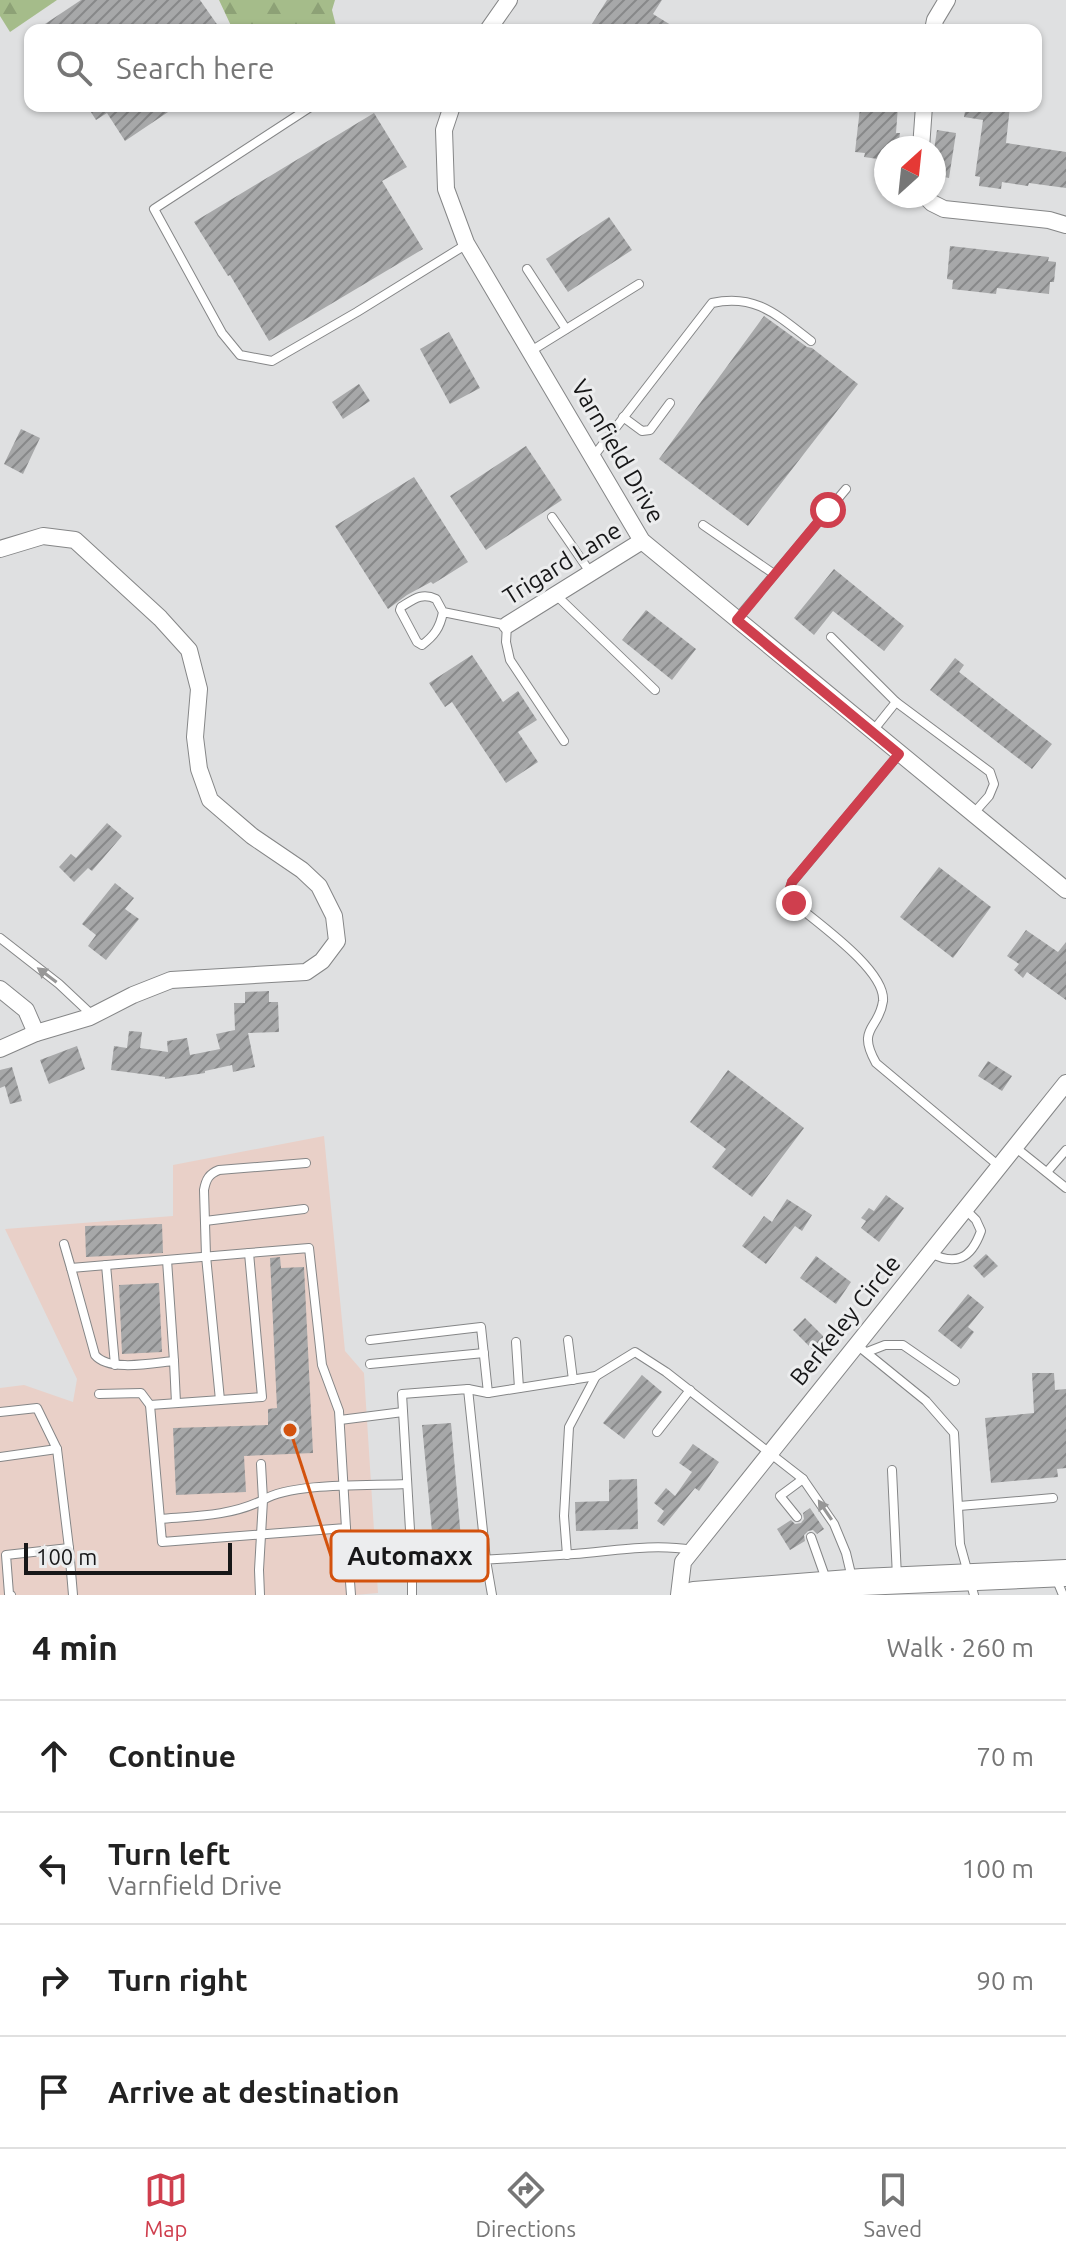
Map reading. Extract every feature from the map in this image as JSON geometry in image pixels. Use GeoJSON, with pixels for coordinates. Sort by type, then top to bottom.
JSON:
{"type":"FeatureCollection","features":[{"type":"Feature","properties":{"kind":"main road"},"geometry":{"type":"LineString","coordinates":[[694,1595],[897,1580],[971,1586],[1061,1580]]}},
{"type":"Feature","properties":{"kind":"street"},"geometry":{"type":"LineString","coordinates":[[492,24],[509,0]]}},
{"type":"Feature","properties":{"kind":"street"},"geometry":{"type":"LineString","coordinates":[[934,24],[947,0]]}},
{"type":"Feature","properties":{"kind":"street","name":"Varnfield Drive"},"geometry":{"type":"LineString","coordinates":[[450,112],[444,130],[446,189],[467,244],[642,541],[1066,890]]}},
{"type":"Feature","properties":{"kind":"street"},"geometry":{"type":"LineString","coordinates":[[922,136],[924,112]]}},
{"type":"Feature","properties":{"kind":"street"},"geometry":{"type":"LineString","coordinates":[[942,208],[1049,220],[1066,225]]}},
{"type":"Feature","properties":{"kind":"street"},"geometry":{"type":"LineString","coordinates":[[0,549],[43,536],[75,540],[160,618],[189,650],[199,689],[195,737],[199,769],[210,800],[319,886],[334,916],[337,941],[322,961],[306,972],[171,980],[92,1015],[36,1033],[0,1049]]}},
{"type":"Feature","properties":{"kind":"street","name":"Trigard Lane"},"geometry":{"type":"LineString","coordinates":[[507,625],[642,541]]}},
{"type":"Feature","properties":{"kind":"street"},"geometry":{"type":"LineString","coordinates":[[0,989],[26,1010],[36,1033]]}},
{"type":"Feature","properties":{"kind":"street","name":"Berkeley Circle"},"geometry":{"type":"LineString","coordinates":[[679,1595],[683,1562],[692,1550],[770,1452],[862,1348],[930,1252],[1066,1083]]}},
{"type":"Feature","properties":{"kind":"lane"},"geometry":{"type":"LineString","coordinates":[[303,112],[154,209],[222,333],[240,355],[272,361],[467,244]]}},
{"type":"Feature","properties":{"kind":"lane"},"geometry":{"type":"LineString","coordinates":[[527,269],[566,329]]}},
{"type":"Feature","properties":{"kind":"lane"},"geometry":{"type":"LineString","coordinates":[[531,351],[639,284]]}},
{"type":"Feature","properties":{"kind":"lane"},"geometry":{"type":"LineString","coordinates":[[593,457],[712,303],[727,300],[765,306],[811,341]]}},
{"type":"Feature","properties":{"kind":"lane"},"geometry":{"type":"LineString","coordinates":[[623,417],[642,431],[650,430],[670,403]]}},
{"type":"Feature","properties":{"kind":"lane"},"geometry":{"type":"LineString","coordinates":[[737,620],[846,489]]}},
{"type":"Feature","properties":{"kind":"lane"},"geometry":{"type":"LineString","coordinates":[[552,517],[591,573]]}},
{"type":"Feature","properties":{"kind":"lane"},"geometry":{"type":"LineString","coordinates":[[703,525],[774,574]]}},
{"type":"Feature","properties":{"kind":"lane"},"geometry":{"type":"LineString","coordinates":[[421,595],[429,595],[436,599],[443,612],[435,635],[422,645],[417,642],[400,610],[421,595]]}},
{"type":"Feature","properties":{"kind":"lane"},"geometry":{"type":"LineString","coordinates":[[556,595],[655,690]]}},
{"type":"Feature","properties":{"kind":"lane"},"geometry":{"type":"LineString","coordinates":[[443,612],[507,625],[506,642],[510,660],[564,741]]}},
{"type":"Feature","properties":{"kind":"lane"},"geometry":{"type":"LineString","coordinates":[[831,637],[896,702],[990,772],[994,784],[989,796],[973,815]]}},
{"type":"Feature","properties":{"kind":"lane"},"geometry":{"type":"LineString","coordinates":[[872,732],[896,702]]}},
{"type":"Feature","properties":{"kind":"lane"},"geometry":{"type":"LineString","coordinates":[[899,754],[792,882],[788,895],[876,976],[882,989],[883,1002],[868,1034],[867,1048],[876,1063],[999,1166]]}},
{"type":"Feature","properties":{"kind":"lane"},"geometry":{"type":"LineString","coordinates":[[0,938],[59,984],[92,1015]]}},
{"type":"Feature","properties":{"kind":"lane"},"geometry":{"type":"LineString","coordinates":[[1015,1146],[1066,1188]]}},
{"type":"Feature","properties":{"kind":"lane"},"geometry":{"type":"LineString","coordinates":[[1047,1172],[1066,1150]]}},
{"type":"Feature","properties":{"kind":"lane"},"geometry":{"type":"LineString","coordinates":[[220,1400],[206,1256],[204,1190],[208,1177],[219,1170],[306,1163]]}},
{"type":"Feature","properties":{"kind":"lane"},"geometry":{"type":"LineString","coordinates":[[205,1221],[304,1209]]}},
{"type":"Feature","properties":{"kind":"lane"},"geometry":{"type":"LineString","coordinates":[[930,1252],[943,1259],[956,1260],[972,1248],[981,1231],[976,1220],[964,1209]]}},
{"type":"Feature","properties":{"kind":"lane"},"geometry":{"type":"LineString","coordinates":[[64,1244],[95,1355],[100,1361],[115,1365],[174,1361]]}},
{"type":"Feature","properties":{"kind":"lane"},"geometry":{"type":"LineString","coordinates":[[71,1268],[309,1248],[322,1365],[339,1411],[351,1595]]}},
{"type":"Feature","properties":{"kind":"lane"},"geometry":{"type":"LineString","coordinates":[[150,1405],[262,1397],[249,1253]]}},
{"type":"Feature","properties":{"kind":"lane"},"geometry":{"type":"LineString","coordinates":[[167,1260],[176,1403]]}},
{"type":"Feature","properties":{"kind":"lane"},"geometry":{"type":"LineString","coordinates":[[106,1265],[115,1365]]}},
{"type":"Feature","properties":{"kind":"lane"},"geometry":{"type":"LineString","coordinates":[[370,1340],[481,1327],[488,1393]]}},
{"type":"Feature","properties":{"kind":"lane"},"geometry":{"type":"LineString","coordinates":[[568,1340],[573,1380]]}},
{"type":"Feature","properties":{"kind":"lane"},"geometry":{"type":"LineString","coordinates":[[516,1342],[519,1388]]}},
{"type":"Feature","properties":{"kind":"lane"},"geometry":{"type":"LineString","coordinates":[[862,1348],[903,1345],[955,1381]]}},
{"type":"Feature","properties":{"kind":"lane"},"geometry":{"type":"LineString","coordinates":[[862,1348],[926,1401],[954,1433],[960,1544],[971,1586]]}},
{"type":"Feature","properties":{"kind":"lane"},"geometry":{"type":"LineString","coordinates":[[412,1595],[402,1394],[468,1389],[488,1393],[596,1376],[635,1352],[690,1390],[803,1479],[834,1524],[846,1553],[825,1587]]}},
{"type":"Feature","properties":{"kind":"lane"},"geometry":{"type":"LineString","coordinates":[[370,1364],[484,1353]]}},
{"type":"Feature","properties":{"kind":"lane"},"geometry":{"type":"LineString","coordinates":[[567,1555],[564,1516],[569,1427],[596,1376]]}},
{"type":"Feature","properties":{"kind":"lane"},"geometry":{"type":"LineString","coordinates":[[468,1389],[492,1595]]}},
{"type":"Feature","properties":{"kind":"lane"},"geometry":{"type":"LineString","coordinates":[[657,1432],[690,1390]]}},
{"type":"Feature","properties":{"kind":"lane"},"geometry":{"type":"LineString","coordinates":[[99,1394],[141,1393],[150,1405],[162,1542],[346,1528]]}},
{"type":"Feature","properties":{"kind":"lane"},"geometry":{"type":"LineString","coordinates":[[0,1412],[37,1408],[57,1449],[73,1595]]}},
{"type":"Feature","properties":{"kind":"lane"},"geometry":{"type":"LineString","coordinates":[[340,1420],[403,1412]]}},
{"type":"Feature","properties":{"kind":"lane"},"geometry":{"type":"LineString","coordinates":[[0,1457],[57,1449]]}},
{"type":"Feature","properties":{"kind":"lane"},"geometry":{"type":"LineString","coordinates":[[260,1595],[261,1464]]}},
{"type":"Feature","properties":{"kind":"lane"},"geometry":{"type":"LineString","coordinates":[[892,1470],[897,1580]]}},
{"type":"Feature","properties":{"kind":"lane"},"geometry":{"type":"LineString","coordinates":[[797,1517],[780,1496],[803,1479]]}},
{"type":"Feature","properties":{"kind":"lane"},"geometry":{"type":"LineString","coordinates":[[160,1519],[224,1514],[249,1508],[272,1495],[294,1489],[407,1484]]}},
{"type":"Feature","properties":{"kind":"lane"},"geometry":{"type":"LineString","coordinates":[[959,1506],[1053,1498]]}},
{"type":"Feature","properties":{"kind":"lane"},"geometry":{"type":"LineString","coordinates":[[811,1537],[825,1587]]}},
{"type":"Feature","properties":{"kind":"lane"},"geometry":{"type":"LineString","coordinates":[[412,1564],[672,1546],[692,1550]]}},
{"type":"Feature","properties":{"kind":"lane"},"geometry":{"type":"LineString","coordinates":[[11,1595],[3,1555],[69,1548]]}},
{"type":"Feature","properties":{"kind":"shaded area"},"geometry":{"type":"Polygon","coordinates":[[[324,1136],[345,1351],[364,1373],[378,1593],[0,1595],[0,1388],[24,1385],[73,1402],[77,1379],[5,1229],[173,1216],[173,1165],[324,1136]]]}},
{"type":"Feature","properties":{"kind":"green space"},"geometry":{"type":"Polygon","coordinates":[[[0,0],[57,0],[10,32],[0,16],[0,0]]]}},
{"type":"Feature","properties":{"kind":"green space"},"geometry":{"type":"Polygon","coordinates":[[[219,0],[335,0],[332,10],[336,24],[230,24],[219,0]]]}},
{"type":"Feature","properties":{"kind":"building"},"geometry":{"type":"Polygon","coordinates":[[[81,0],[200,0],[217,24],[45,24],[81,0]]]}},
{"type":"Feature","properties":{"kind":"building"},"geometry":{"type":"Polygon","coordinates":[[[607,0],[662,0],[653,14],[669,24],[592,24],[607,0]]]}},
{"type":"Feature","properties":{"kind":"building"},"geometry":{"type":"Polygon","coordinates":[[[91,112],[168,112],[125,141],[107,113],[96,120],[91,112]]]}},
{"type":"Feature","properties":{"kind":"building"},"geometry":{"type":"Polygon","coordinates":[[[860,112],[898,112],[896,133],[900,133],[900,136],[874,136],[874,158],[864,157],[865,153],[855,152],[860,112]]]}},
{"type":"Feature","properties":{"kind":"building"},"geometry":{"type":"Polygon","coordinates":[[[965,112],[1009,112],[1006,143],[1066,152],[1066,188],[1002,182],[1001,189],[979,186],[980,177],[975,176],[983,120],[964,117],[965,112]]]}},
{"type":"Feature","properties":{"kind":"building"},"geometry":{"type":"Polygon","coordinates":[[[374,113],[407,167],[382,181],[423,249],[269,341],[194,222],[374,113]]]}},
{"type":"Feature","properties":{"kind":"building"},"geometry":{"type":"Polygon","coordinates":[[[937,130],[956,133],[949,178],[946,177],[946,136],[936,136],[937,130]]]}},
{"type":"Feature","properties":{"kind":"building"},"geometry":{"type":"Polygon","coordinates":[[[609,217],[632,250],[568,292],[546,259],[609,217]]]}},
{"type":"Feature","properties":{"kind":"building"},"geometry":{"type":"Polygon","coordinates":[[[950,246],[1049,257],[1048,261],[1056,262],[1054,282],[1050,282],[1049,294],[997,288],[996,294],[952,289],[953,280],[947,279],[950,246]]]}},
{"type":"Feature","properties":{"kind":"building"},"geometry":{"type":"Polygon","coordinates":[[[764,316],[858,384],[748,526],[659,459],[764,316]]]}},
{"type":"Feature","properties":{"kind":"building"},"geometry":{"type":"Polygon","coordinates":[[[449,332],[480,388],[450,404],[420,349],[449,332]]]}},
{"type":"Feature","properties":{"kind":"building"},"geometry":{"type":"Polygon","coordinates":[[[359,384],[370,401],[343,419],[332,402],[359,384]]]}},
{"type":"Feature","properties":{"kind":"building"},"geometry":{"type":"Polygon","coordinates":[[[21,429],[40,438],[23,474],[4,464],[21,429]]]}},
{"type":"Feature","properties":{"kind":"building"},"geometry":{"type":"Polygon","coordinates":[[[526,446],[562,500],[486,550],[450,496],[526,446]]]}},
{"type":"Feature","properties":{"kind":"building"},"geometry":{"type":"Polygon","coordinates":[[[414,477],[468,562],[433,584],[431,582],[407,595],[388,609],[335,526],[414,477]]]}},
{"type":"Feature","properties":{"kind":"building"},"geometry":{"type":"Polygon","coordinates":[[[834,569],[904,626],[884,651],[833,611],[814,635],[794,618],[834,569]]]}},
{"type":"Feature","properties":{"kind":"building"},"geometry":{"type":"Polygon","coordinates":[[[646,610],[696,649],[672,680],[622,640],[646,610]]]}},
{"type":"Feature","properties":{"kind":"building"},"geometry":{"type":"Polygon","coordinates":[[[472,655],[503,702],[518,691],[537,720],[518,732],[538,762],[506,783],[452,702],[445,707],[429,683],[472,655]]]}},
{"type":"Feature","properties":{"kind":"building"},"geometry":{"type":"Polygon","coordinates":[[[955,658],[964,665],[959,672],[1052,744],[1032,769],[930,690],[955,658]]]}},
{"type":"Feature","properties":{"kind":"building"},"geometry":{"type":"Polygon","coordinates":[[[107,823],[122,836],[92,871],[88,868],[74,882],[59,867],[71,854],[76,858],[107,823]]]}},
{"type":"Feature","properties":{"kind":"building"},"geometry":{"type":"Polygon","coordinates":[[[939,867],[991,907],[953,958],[900,917],[939,867]]]}},
{"type":"Feature","properties":{"kind":"building"},"geometry":{"type":"Polygon","coordinates":[[[115,883],[134,898],[125,909],[139,919],[106,960],[88,946],[96,935],[82,924],[115,883]]]}},
{"type":"Feature","properties":{"kind":"building"},"geometry":{"type":"Polygon","coordinates":[[[1026,930],[1058,952],[1066,942],[1066,1000],[1027,972],[1023,978],[1014,970],[1019,964],[1007,956],[1026,930]]]}},
{"type":"Feature","properties":{"kind":"building"},"geometry":{"type":"Polygon","coordinates":[[[269,991],[269,1002],[278,1002],[279,1032],[248,1033],[255,1067],[233,1072],[232,1065],[165,1079],[111,1070],[114,1046],[127,1048],[129,1031],[142,1032],[140,1048],[168,1052],[167,1041],[187,1038],[190,1055],[220,1049],[216,1034],[235,1030],[234,1003],[245,1003],[245,992],[269,991]]]}},
{"type":"Feature","properties":{"kind":"building"},"geometry":{"type":"Polygon","coordinates":[[[77,1046],[85,1069],[49,1084],[40,1060],[77,1046]]]}},
{"type":"Feature","properties":{"kind":"building"},"geometry":{"type":"Polygon","coordinates":[[[988,1061],[1012,1076],[1002,1091],[978,1076],[988,1061]]]}},
{"type":"Feature","properties":{"kind":"building"},"geometry":{"type":"Polygon","coordinates":[[[12,1067],[22,1101],[10,1104],[5,1086],[0,1088],[0,1070],[12,1067]]]}},
{"type":"Feature","properties":{"kind":"building"},"geometry":{"type":"Polygon","coordinates":[[[728,1070],[804,1128],[752,1197],[712,1167],[726,1149],[690,1122],[728,1070]]]}},
{"type":"Feature","properties":{"kind":"building"},"geometry":{"type":"Polygon","coordinates":[[[886,1195],[904,1208],[879,1242],[861,1228],[866,1221],[861,1218],[869,1208],[874,1211],[886,1195]]]}},
{"type":"Feature","properties":{"kind":"building"},"geometry":{"type":"Polygon","coordinates":[[[787,1199],[812,1215],[802,1231],[795,1226],[766,1264],[742,1246],[764,1216],[772,1222],[787,1199]]]}},
{"type":"Feature","properties":{"kind":"building"},"geometry":{"type":"Polygon","coordinates":[[[162,1224],[163,1253],[86,1257],[85,1226],[162,1224]]]}},
{"type":"Feature","properties":{"kind":"building"},"geometry":{"type":"Polygon","coordinates":[[[986,1254],[998,1266],[984,1278],[973,1266],[986,1254]]]}},
{"type":"Feature","properties":{"kind":"building"},"geometry":{"type":"Polygon","coordinates":[[[816,1256],[851,1282],[836,1304],[800,1278],[816,1256]]]}},
{"type":"Feature","properties":{"kind":"building"},"geometry":{"type":"Polygon","coordinates":[[[280,1257],[281,1268],[304,1267],[313,1453],[244,1456],[246,1492],[176,1495],[173,1428],[268,1425],[268,1409],[277,1408],[270,1258],[280,1257]]]}},
{"type":"Feature","properties":{"kind":"building"},"geometry":{"type":"Polygon","coordinates":[[[159,1283],[162,1352],[122,1354],[119,1285],[159,1283]]]}},
{"type":"Feature","properties":{"kind":"building"},"geometry":{"type":"Polygon","coordinates":[[[968,1294],[984,1307],[968,1327],[974,1332],[961,1349],[938,1331],[968,1294]]]}},
{"type":"Feature","properties":{"kind":"building"},"geometry":{"type":"Polygon","coordinates":[[[805,1318],[827,1340],[815,1352],[793,1330],[805,1318]]]}},
{"type":"Feature","properties":{"kind":"building"},"geometry":{"type":"Polygon","coordinates":[[[1032,1373],[1054,1373],[1055,1390],[1066,1389],[1066,1468],[1057,1469],[1058,1477],[991,1483],[985,1418],[1034,1413],[1032,1373]]]}},
{"type":"Feature","properties":{"kind":"building"},"geometry":{"type":"Polygon","coordinates":[[[642,1375],[662,1392],[624,1439],[603,1423],[642,1375]]]}},
{"type":"Feature","properties":{"kind":"building"},"geometry":{"type":"Polygon","coordinates":[[[451,1423],[461,1539],[433,1542],[422,1425],[451,1423]]]}},
{"type":"Feature","properties":{"kind":"building"},"geometry":{"type":"Polygon","coordinates":[[[693,1444],[719,1462],[699,1491],[695,1488],[664,1526],[657,1521],[664,1511],[654,1503],[666,1488],[675,1496],[692,1472],[679,1463],[693,1444]]]}},
{"type":"Feature","properties":{"kind":"building"},"geometry":{"type":"Polygon","coordinates":[[[637,1479],[638,1529],[576,1531],[575,1502],[609,1501],[609,1480],[637,1479]]]}},
{"type":"Feature","properties":{"kind":"building"},"geometry":{"type":"Polygon","coordinates":[[[810,1508],[824,1529],[817,1534],[813,1530],[808,1531],[804,1535],[805,1541],[790,1550],[777,1529],[791,1520],[795,1524],[801,1523],[803,1513],[810,1508]]]}},
{"type":"Feature","properties":{"kind":"place","name":"Automaxx"},"geometry":{"type":"Point","coordinates":[290,1430]}},
{"type":"Feature","properties":{"kind":"route"},"geometry":{"type":"LineString","coordinates":[[794,903],[788,895],[792,882],[899,754],[737,620],[828,510]]}}]}
